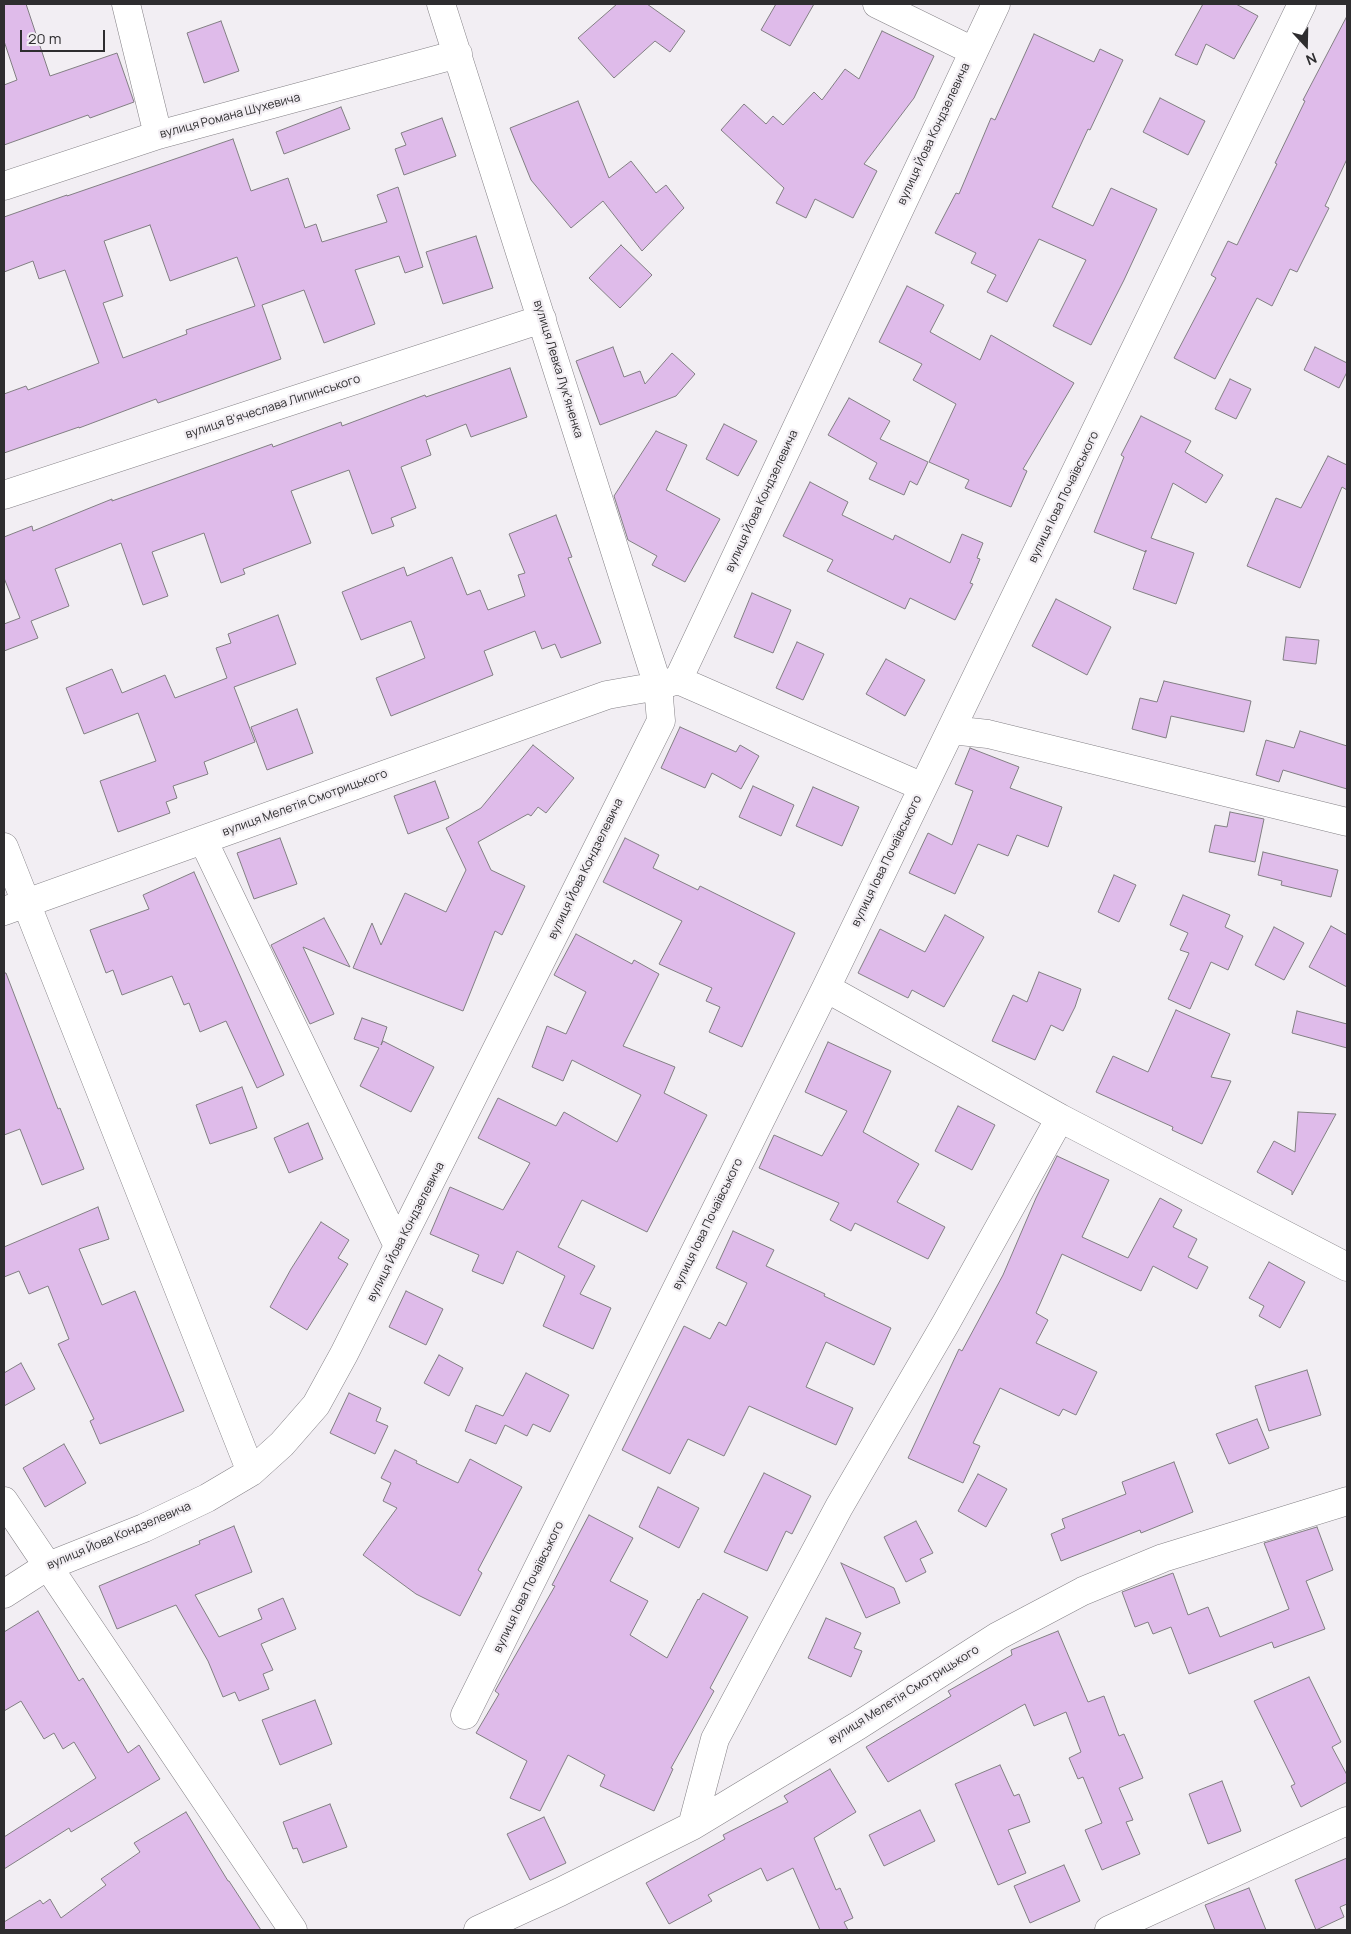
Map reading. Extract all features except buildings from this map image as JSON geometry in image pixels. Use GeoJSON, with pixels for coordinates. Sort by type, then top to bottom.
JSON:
{"type":"FeatureCollection","features":[{"type":"Feature","properties":{"kind":"street"},"geometry":{"type":"LineString","coordinates":[[126,4],[158,135]]}},
{"type":"Feature","properties":{"kind":"street","name":"вулиця Левка Лукʼяненка"},"geometry":{"type":"LineString","coordinates":[[442,4],[542,318],[668,683]]}},
{"type":"Feature","properties":{"kind":"street"},"geometry":{"type":"LineString","coordinates":[[877,4],[973,51]]}},
{"type":"Feature","properties":{"kind":"street","name":"вулиця Йова Кондзелевича"},"geometry":{"type":"LineString","coordinates":[[4,1594],[46,1567],[144,1528],[207,1498],[251,1472],[282,1444],[316,1405],[344,1354],[660,721],[668,683],[996,4]]}},
{"type":"Feature","properties":{"kind":"street","name":"вулиця Іова Почаївського"},"geometry":{"type":"LineString","coordinates":[[466,1715],[826,988],[1302,4]]}},
{"type":"Feature","properties":{"kind":"street","name":"вулиця Романа Шухевича"},"geometry":{"type":"LineString","coordinates":[[4,186],[158,135],[458,54]]}},
{"type":"Feature","properties":{"kind":"street","name":"вулиця Вʼячеслава Липинського"},"geometry":{"type":"LineString","coordinates":[[4,495],[542,318]]}},
{"type":"Feature","properties":{"kind":"street"},"geometry":{"type":"LineString","coordinates":[[668,683],[923,787]]}},
{"type":"Feature","properties":{"kind":"street","name":"вулиця Мелетія Смотрицького"},"geometry":{"type":"LineString","coordinates":[[15,907],[607,695],[668,683]]}},
{"type":"Feature","properties":{"kind":"street"},"geometry":{"type":"LineString","coordinates":[[951,730],[988,734],[1347,822]]}},
{"type":"Feature","properties":{"kind":"street"},"geometry":{"type":"LineString","coordinates":[[203,840],[398,1246]]}},
{"type":"Feature","properties":{"kind":"street"},"geometry":{"type":"LineString","coordinates":[[4,847],[15,907],[251,1472]]}},
{"type":"Feature","properties":{"kind":"street"},"geometry":{"type":"LineString","coordinates":[[826,988],[1060,1118],[1347,1267]]}},
{"type":"Feature","properties":{"kind":"street"},"geometry":{"type":"LineString","coordinates":[[692,1826],[715,1739],[839,1507],[946,1323],[1060,1118]]}},
{"type":"Feature","properties":{"kind":"street"},"geometry":{"type":"LineString","coordinates":[[4,1501],[46,1567],[292,1930]]}},
{"type":"Feature","properties":{"kind":"street","name":"вулиця Мелетія Смотрицького"},"geometry":{"type":"LineString","coordinates":[[478,1930],[560,1892],[692,1826],[850,1730],[998,1636],[1083,1591],[1163,1558],[1347,1501]]}},
{"type":"Feature","properties":{"kind":"street"},"geometry":{"type":"LineString","coordinates":[[1109,1930],[1347,1821]]}}]}
